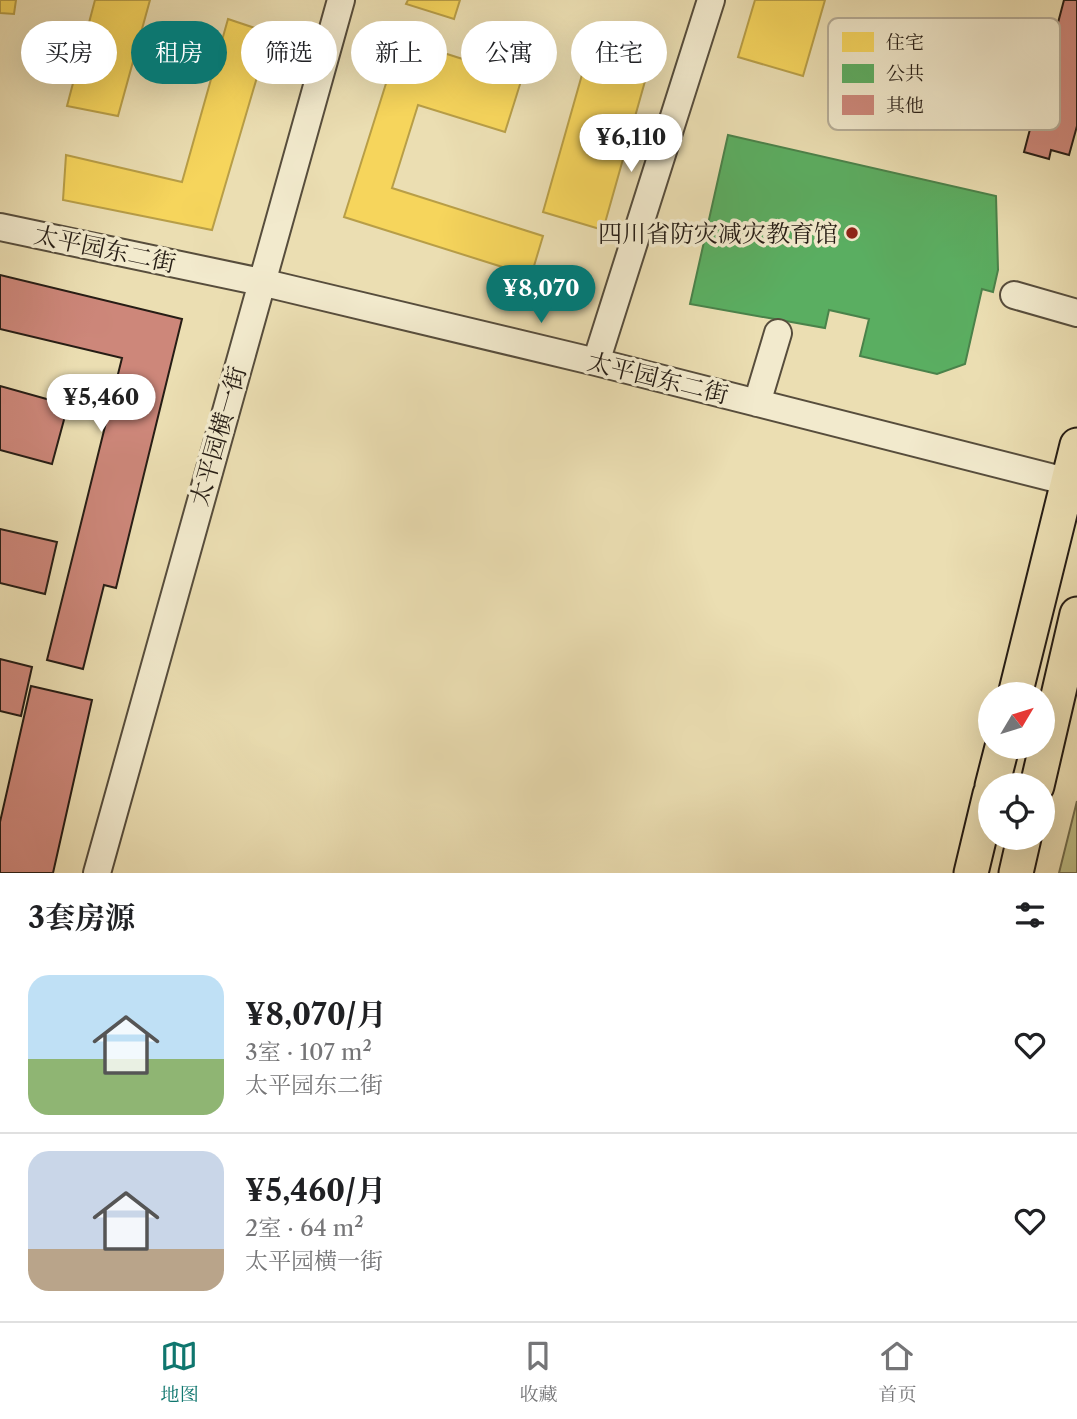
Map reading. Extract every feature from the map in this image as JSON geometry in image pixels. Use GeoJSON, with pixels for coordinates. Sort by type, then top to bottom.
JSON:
{"type":"FeatureCollection","features":[{"type":"Feature","properties":{"kind":"main road"},"geometry":{"type":"LineString","coordinates":[[1018,682],[1072,483],[1077,445]]}},
{"type":"Feature","properties":{"kind":"main road"},"geometry":{"type":"LineString","coordinates":[[1040,773],[1077,614]]}},
{"type":"Feature","properties":{"kind":"main road"},"geometry":{"type":"LineString","coordinates":[[971,873],[978,844]]}},
{"type":"Feature","properties":{"kind":"main road"},"geometry":{"type":"LineString","coordinates":[[1016,873],[1021,850]]}},
{"type":"Feature","properties":{"kind":"street","name":"太平园横一街"},"geometry":{"type":"LineString","coordinates":[[97,873],[341,0]]}},
{"type":"Feature","properties":{"kind":"street"},"geometry":{"type":"LineString","coordinates":[[596,362],[711,0]]}},
{"type":"Feature","properties":{"kind":"street","name":"太平园东二街"},"geometry":{"type":"LineString","coordinates":[[0,227],[261,282],[596,362],[1072,483]]}},
{"type":"Feature","properties":{"kind":"street"},"geometry":{"type":"LineString","coordinates":[[1014,295],[1077,313]]}},
{"type":"Feature","properties":{"kind":"street"},"geometry":{"type":"LineString","coordinates":[[757,403],[778,333]]}},
{"type":"Feature","properties":{"kind":"green space"},"geometry":{"type":"Polygon","coordinates":[[[1077,801],[1077,873],[1059,873],[1077,801]]]}},
{"type":"Feature","properties":{"kind":"building: 住宅"},"geometry":{"type":"Polygon","coordinates":[[[0,0],[16,0],[14,14],[0,13],[0,0]]]}},
{"type":"Feature","properties":{"kind":"building: 住宅"},"geometry":{"type":"Polygon","coordinates":[[[95,0],[150,0],[144,21],[131,21],[131,69],[118,116],[67,106],[73,84],[117,84],[117,21],[89,21],[95,0]]]}},
{"type":"Feature","properties":{"kind":"building: 住宅"},"geometry":{"type":"Polygon","coordinates":[[[408,0],[460,0],[454,19],[406,4],[408,0]]]}},
{"type":"Feature","properties":{"kind":"building: 住宅"},"geometry":{"type":"Polygon","coordinates":[[[755,0],[825,0],[803,76],[738,57],[755,0]]]}},
{"type":"Feature","properties":{"kind":"building: 住宅"},"geometry":{"type":"Polygon","coordinates":[[[228,19],[241,23],[241,84],[255,84],[212,230],[63,200],[66,155],[182,182],[210,84],[227,84],[228,19]]]}},
{"type":"Feature","properties":{"kind":"building: 住宅"},"geometry":{"type":"Polygon","coordinates":[[[447,54],[461,58],[461,84],[520,84],[505,132],[418,105],[392,188],[543,236],[531,276],[344,217],[386,84],[447,84],[447,54]]]}},
{"type":"Feature","properties":{"kind":"building: 住宅"},"geometry":{"type":"Polygon","coordinates":[[[579,84],[644,84],[603,230],[543,212],[579,84]]]}},
{"type":"Feature","properties":{"kind":"building: 公共","name":"四川省防灾减灾教育馆"},"geometry":{"type":"Polygon","coordinates":[[[728,135],[996,196],[998,270],[993,292],[982,289],[965,364],[937,374],[860,356],[869,319],[829,310],[825,328],[690,304],[728,135]]]}},
{"type":"Feature","properties":{"kind":"building: 其他"},"geometry":{"type":"Polygon","coordinates":[[[1064,0],[1077,0],[1077,126],[1069,155],[1051,150],[1049,159],[1024,152],[1030,130],[1060,130],[1059,18],[1064,0]]]}},
{"type":"Feature","properties":{"kind":"building: 其他"},"geometry":{"type":"Polygon","coordinates":[[[0,275],[182,319],[116,588],[104,585],[83,669],[47,660],[122,358],[0,329],[0,275]]]}},
{"type":"Feature","properties":{"kind":"building: 其他"},"geometry":{"type":"Polygon","coordinates":[[[0,386],[68,405],[52,464],[0,450],[0,386]]]}},
{"type":"Feature","properties":{"kind":"building: 其他"},"geometry":{"type":"Polygon","coordinates":[[[0,529],[57,542],[45,594],[0,583],[0,529]]]}},
{"type":"Feature","properties":{"kind":"building: 其他"},"geometry":{"type":"Polygon","coordinates":[[[0,659],[32,667],[21,716],[0,711],[0,659]]]}},
{"type":"Feature","properties":{"kind":"building: 其他"},"geometry":{"type":"Polygon","coordinates":[[[31,686],[92,700],[53,873],[0,873],[0,822],[31,686]]]}},
{"type":"Feature","properties":{"kind":"place","name":"四川省防灾减灾教育馆"},"geometry":{"type":"Point","coordinates":[852,233]}}]}
